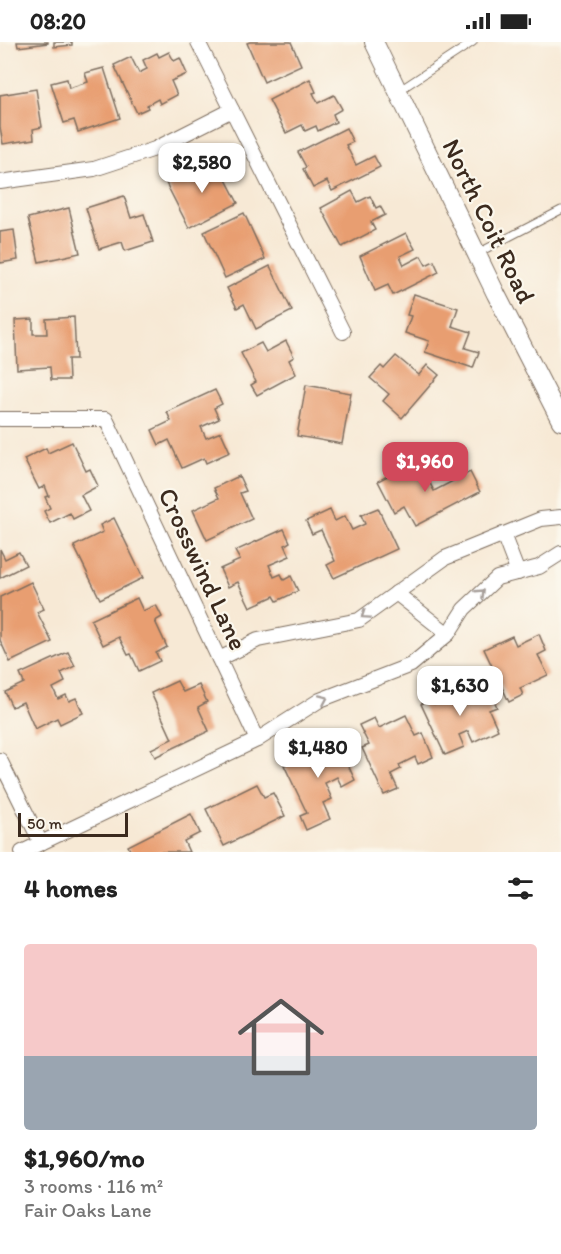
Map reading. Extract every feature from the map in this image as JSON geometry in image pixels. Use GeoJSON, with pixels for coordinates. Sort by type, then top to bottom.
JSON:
{"type":"FeatureCollection","features":[{"type":"Feature","properties":{"kind":"street"},"geometry":{"type":"LineString","coordinates":[[198,42],[343,332]]}},
{"type":"Feature","properties":{"kind":"street","name":"North Coit Road"},"geometry":{"type":"LineString","coordinates":[[374,42],[476,254],[561,421]]}},
{"type":"Feature","properties":{"kind":"street"},"geometry":{"type":"LineString","coordinates":[[0,182],[94,169],[155,149],[232,110]]}},
{"type":"Feature","properties":{"kind":"street","name":"Crosswind Lane"},"geometry":{"type":"LineString","coordinates":[[0,419],[106,419],[256,740]]}},
{"type":"Feature","properties":{"kind":"street"},"geometry":{"type":"LineString","coordinates":[[219,659],[258,640],[359,620],[445,558],[541,519],[561,517]]}},
{"type":"Feature","properties":{"kind":"street"},"geometry":{"type":"LineString","coordinates":[[503,534],[518,573]]}},
{"type":"Feature","properties":{"kind":"street"},"geometry":{"type":"LineString","coordinates":[[22,852],[256,740],[320,700],[411,665],[448,634],[464,609],[497,578],[539,567],[561,553]]}},
{"type":"Feature","properties":{"kind":"street"},"geometry":{"type":"LineString","coordinates":[[396,593],[448,634]]}},
{"type":"Feature","properties":{"kind":"street"},"geometry":{"type":"LineString","coordinates":[[0,760],[41,843]]}},
{"type":"Feature","properties":{"kind":"lane"},"geometry":{"type":"LineString","coordinates":[[398,91],[473,42]]}},
{"type":"Feature","properties":{"kind":"lane"},"geometry":{"type":"LineString","coordinates":[[476,254],[561,210]]}},
{"type":"Feature","properties":{"kind":"building"},"geometry":{"type":"Polygon","coordinates":[[[17,42],[48,42],[48,43],[18,47],[17,42]]]}},
{"type":"Feature","properties":{"kind":"building"},"geometry":{"type":"Polygon","coordinates":[[[54,42],[72,42],[72,45],[54,47],[54,42]]]}},
{"type":"Feature","properties":{"kind":"building"},"geometry":{"type":"Polygon","coordinates":[[[291,42],[301,65],[264,82],[247,43],[291,42]]]}},
{"type":"Feature","properties":{"kind":"building"},"geometry":{"type":"Polygon","coordinates":[[[169,52],[174,61],[180,58],[187,74],[171,81],[177,95],[160,104],[158,99],[147,105],[148,108],[137,113],[114,65],[131,57],[139,73],[147,69],[143,60],[157,53],[159,57],[169,52]]]}},
{"type":"Feature","properties":{"kind":"building"},"geometry":{"type":"Polygon","coordinates":[[[104,68],[120,118],[78,132],[74,120],[64,123],[51,83],[67,79],[69,88],[88,82],[85,73],[104,68]]]}},
{"type":"Feature","properties":{"kind":"building"},"geometry":{"type":"Polygon","coordinates":[[[310,79],[318,103],[334,95],[342,109],[333,114],[336,122],[318,131],[316,126],[305,131],[302,125],[286,133],[269,100],[310,79]]]}},
{"type":"Feature","properties":{"kind":"building"},"geometry":{"type":"Polygon","coordinates":[[[36,89],[42,127],[33,129],[34,139],[3,144],[0,127],[0,95],[36,89]]]}},
{"type":"Feature","properties":{"kind":"building"},"geometry":{"type":"Polygon","coordinates":[[[346,128],[353,142],[346,145],[356,165],[374,156],[380,167],[332,191],[327,181],[313,188],[303,169],[306,167],[298,152],[346,128]]]}},
{"type":"Feature","properties":{"kind":"building"},"geometry":{"type":"Polygon","coordinates":[[[204,164],[209,173],[220,168],[238,203],[189,228],[166,183],[204,164]]]}},
{"type":"Feature","properties":{"kind":"building"},"geometry":{"type":"Polygon","coordinates":[[[352,191],[358,202],[370,196],[376,208],[380,206],[385,215],[371,222],[375,230],[342,247],[321,208],[352,191]]]}},
{"type":"Feature","properties":{"kind":"building"},"geometry":{"type":"Polygon","coordinates":[[[124,196],[131,218],[144,214],[153,242],[125,251],[122,242],[99,249],[86,208],[124,196]]]}},
{"type":"Feature","properties":{"kind":"building"},"geometry":{"type":"Polygon","coordinates":[[[69,208],[80,253],[39,262],[28,218],[69,208]]]}},
{"type":"Feature","properties":{"kind":"building"},"geometry":{"type":"Polygon","coordinates":[[[244,213],[265,259],[225,278],[204,232],[244,213]]]}},
{"type":"Feature","properties":{"kind":"building"},"geometry":{"type":"Polygon","coordinates":[[[14,230],[18,260],[0,263],[0,232],[14,230]]]}},
{"type":"Feature","properties":{"kind":"building"},"geometry":{"type":"Polygon","coordinates":[[[406,233],[415,249],[400,256],[404,265],[421,256],[426,265],[434,261],[439,272],[393,295],[388,285],[375,291],[360,256],[406,233]]]}},
{"type":"Feature","properties":{"kind":"building"},"geometry":{"type":"Polygon","coordinates":[[[270,266],[292,311],[256,329],[244,304],[237,308],[227,288],[270,266]]]}},
{"type":"Feature","properties":{"kind":"building"},"geometry":{"type":"Polygon","coordinates":[[[414,294],[458,308],[452,326],[471,332],[465,348],[479,352],[473,368],[425,352],[429,341],[405,333],[411,316],[407,315],[414,294]]]}},
{"type":"Feature","properties":{"kind":"building"},"geometry":{"type":"Polygon","coordinates":[[[74,317],[76,359],[68,359],[69,380],[51,380],[50,367],[17,369],[15,320],[33,319],[33,334],[47,334],[46,319],[74,317]]]}},
{"type":"Feature","properties":{"kind":"building"},"geometry":{"type":"Polygon","coordinates":[[[286,341],[294,357],[289,360],[296,374],[257,395],[251,385],[256,382],[241,353],[261,343],[266,352],[286,341]]]}},
{"type":"Feature","properties":{"kind":"building"},"geometry":{"type":"Polygon","coordinates":[[[396,356],[419,375],[427,365],[439,375],[402,418],[383,401],[389,394],[370,378],[381,366],[384,369],[396,356]]]}},
{"type":"Feature","properties":{"kind":"building"},"geometry":{"type":"Polygon","coordinates":[[[306,385],[351,393],[342,444],[297,436],[306,385]]]}},
{"type":"Feature","properties":{"kind":"building"},"geometry":{"type":"Polygon","coordinates":[[[215,390],[222,404],[214,408],[219,419],[201,427],[206,438],[221,432],[230,452],[206,463],[204,458],[182,468],[169,440],[159,445],[152,430],[171,421],[167,412],[215,390]]]}},
{"type":"Feature","properties":{"kind":"building"},"geometry":{"type":"Polygon","coordinates":[[[72,442],[86,471],[90,469],[98,486],[81,495],[89,511],[73,519],[70,513],[50,523],[44,511],[50,508],[45,497],[49,496],[45,486],[39,489],[24,459],[46,448],[48,453],[72,442]]]}},
{"type":"Feature","properties":{"kind":"building"},"geometry":{"type":"Polygon","coordinates":[[[420,464],[434,491],[470,472],[480,492],[415,526],[404,506],[394,512],[378,481],[406,466],[408,471],[420,464]]]}},
{"type":"Feature","properties":{"kind":"building"},"geometry":{"type":"Polygon","coordinates":[[[239,476],[246,491],[240,493],[252,519],[207,540],[193,510],[219,498],[214,488],[239,476]]]}},
{"type":"Feature","properties":{"kind":"building"},"geometry":{"type":"Polygon","coordinates":[[[378,508],[397,549],[334,578],[327,565],[335,561],[321,530],[312,534],[306,521],[330,510],[335,521],[345,516],[352,530],[365,524],[361,515],[378,508]]]}},
{"type":"Feature","properties":{"kind":"building"},"geometry":{"type":"Polygon","coordinates":[[[114,518],[143,578],[100,599],[74,546],[103,532],[100,525],[114,518]]]}},
{"type":"Feature","properties":{"kind":"building"},"geometry":{"type":"Polygon","coordinates":[[[284,529],[290,542],[285,545],[290,556],[269,565],[274,577],[281,574],[284,580],[291,576],[298,591],[277,601],[274,596],[250,607],[238,582],[228,587],[220,569],[240,560],[235,551],[284,529]]]}},
{"type":"Feature","properties":{"kind":"building"},"geometry":{"type":"Polygon","coordinates":[[[0,549],[5,559],[19,552],[26,565],[0,578],[0,549]]]}},
{"type":"Feature","properties":{"kind":"building"},"geometry":{"type":"Polygon","coordinates":[[[31,582],[44,609],[37,612],[52,642],[10,662],[0,640],[0,597],[31,582]]]}},
{"type":"Feature","properties":{"kind":"building"},"geometry":{"type":"Polygon","coordinates":[[[137,598],[143,611],[156,605],[162,617],[155,621],[167,647],[156,653],[160,661],[139,671],[119,637],[103,645],[91,620],[137,598]]]}},
{"type":"Feature","properties":{"kind":"building"},"geometry":{"type":"Polygon","coordinates":[[[539,634],[546,651],[538,655],[548,675],[520,688],[523,695],[509,702],[484,649],[512,636],[516,645],[539,634]]]}},
{"type":"Feature","properties":{"kind":"building"},"geometry":{"type":"Polygon","coordinates":[[[68,652],[75,666],[61,673],[65,682],[53,688],[58,699],[66,695],[69,701],[76,698],[83,713],[60,724],[57,718],[35,729],[23,702],[12,707],[5,692],[24,683],[20,674],[68,652]]]}},
{"type":"Feature","properties":{"kind":"building"},"geometry":{"type":"Polygon","coordinates":[[[461,680],[470,700],[490,691],[497,707],[489,710],[498,730],[473,742],[468,731],[459,735],[464,747],[445,755],[421,704],[432,699],[434,704],[450,697],[445,687],[461,680]]]}},
{"type":"Feature","properties":{"kind":"building"},"geometry":{"type":"Polygon","coordinates":[[[177,681],[183,692],[199,685],[207,702],[198,707],[209,731],[155,757],[151,749],[172,739],[151,693],[177,681]]]}},
{"type":"Feature","properties":{"kind":"building"},"geometry":{"type":"Polygon","coordinates":[[[406,715],[416,736],[423,733],[433,757],[418,764],[415,757],[399,765],[401,769],[391,774],[398,789],[384,795],[362,748],[369,745],[359,725],[374,718],[379,728],[406,715]]]}},
{"type":"Feature","properties":{"kind":"building"},"geometry":{"type":"Polygon","coordinates":[[[335,738],[355,780],[342,787],[337,777],[325,783],[332,799],[323,803],[330,819],[306,830],[300,816],[307,813],[284,765],[335,738]]]}},
{"type":"Feature","properties":{"kind":"building"},"geometry":{"type":"Polygon","coordinates":[[[257,784],[264,797],[273,793],[285,816],[224,846],[206,809],[257,784]]]}},
{"type":"Feature","properties":{"kind":"building"},"geometry":{"type":"Polygon","coordinates":[[[191,814],[200,833],[184,841],[189,852],[131,852],[128,846],[191,814]]]}}]}
